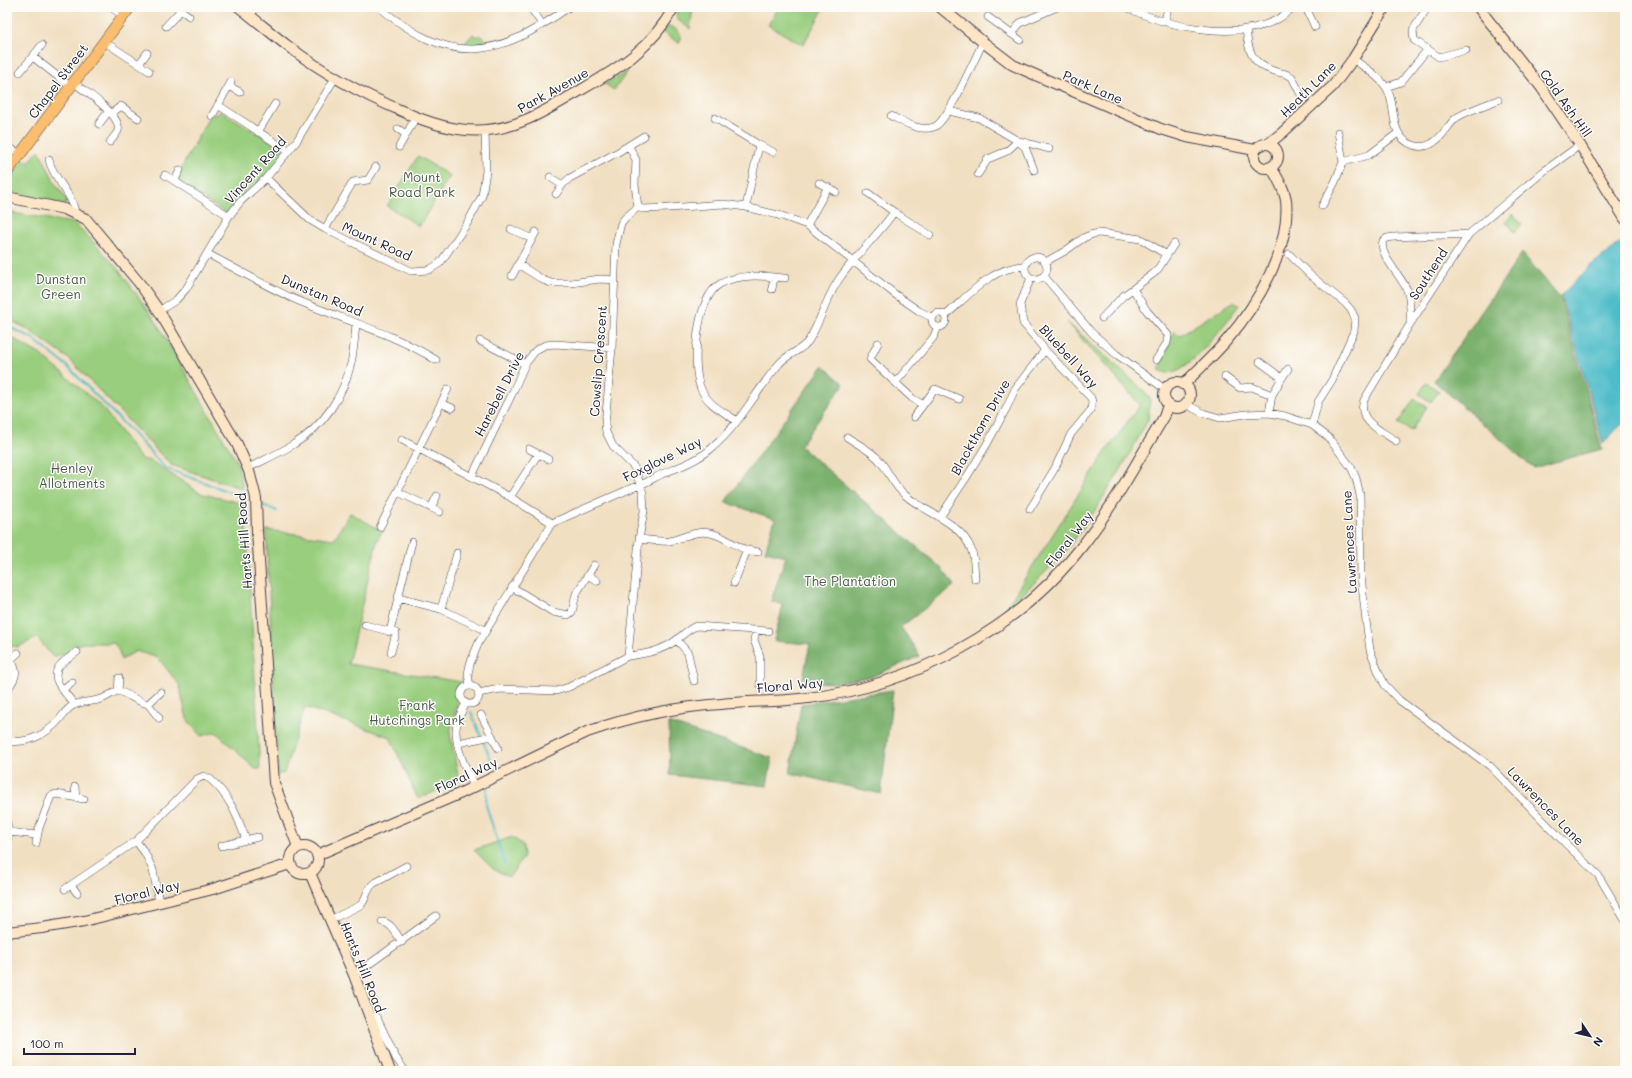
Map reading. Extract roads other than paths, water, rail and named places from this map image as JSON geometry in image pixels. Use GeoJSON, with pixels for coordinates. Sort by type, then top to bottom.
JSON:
{"type":"FeatureCollection","features":[{"type":"Feature","properties":{"kind":"main road","name":"Chapel Street"},"geometry":{"type":"LineString","coordinates":[[7,172],[127,12]]}},
{"type":"Feature","properties":{"kind":"street"},"geometry":{"type":"LineString","coordinates":[[110,7],[127,12]]}},
{"type":"Feature","properties":{"kind":"street","name":"Park Avenue"},"geometry":{"type":"LineString","coordinates":[[239,7],[289,47],[335,78],[372,98],[416,117],[453,129],[486,130],[516,124],[533,117],[626,62],[646,45],[659,31],[674,7]]}},
{"type":"Feature","properties":{"kind":"street"},"geometry":{"type":"LineString","coordinates":[[249,15],[257,7]]}},
{"type":"Feature","properties":{"kind":"street"},"geometry":{"type":"LineString","coordinates":[[379,7],[419,34],[439,44],[462,49],[488,48],[501,45],[542,24],[568,7]]}},
{"type":"Feature","properties":{"kind":"street"},"geometry":{"type":"LineString","coordinates":[[530,7],[542,24]]}},
{"type":"Feature","properties":{"kind":"street"},"geometry":{"type":"LineString","coordinates":[[1012,34],[1020,23],[1057,7]]}},
{"type":"Feature","properties":{"kind":"street"},"geometry":{"type":"LineString","coordinates":[[1126,7],[1144,15],[1182,26],[1208,29],[1246,29],[1277,20],[1293,7]]}},
{"type":"Feature","properties":{"kind":"street"},"geometry":{"type":"LineString","coordinates":[[1165,21],[1168,7]]}},
{"type":"Feature","properties":{"kind":"street"},"geometry":{"type":"LineString","coordinates":[[1304,7],[1315,27]]}},
{"type":"Feature","properties":{"kind":"street","name":"Heath Lane"},"geometry":{"type":"LineString","coordinates":[[1268,144],[1282,133],[1332,86],[1353,59],[1385,7]]}},
{"type":"Feature","properties":{"kind":"street","name":"Cold Ash Hill"},"geometry":{"type":"LineString","coordinates":[[1478,7],[1540,87],[1580,145],[1625,219]]}},
{"type":"Feature","properties":{"kind":"street"},"geometry":{"type":"LineString","coordinates":[[166,26],[179,8],[189,16]]}},
{"type":"Feature","properties":{"kind":"street"},"geometry":{"type":"LineString","coordinates":[[1427,8],[1413,29],[1412,36],[1414,40],[1439,57],[1466,50]]}},
{"type":"Feature","properties":{"kind":"street","name":"Park Lane"},"geometry":{"type":"LineString","coordinates":[[946,9],[982,42],[1013,65],[1149,125],[1187,137],[1255,150]]}},
{"type":"Feature","properties":{"kind":"street"},"geometry":{"type":"LineString","coordinates":[[988,17],[1020,40]]}},
{"type":"Feature","properties":{"kind":"street"},"geometry":{"type":"LineString","coordinates":[[1029,20],[1032,27]]}},
{"type":"Feature","properties":{"kind":"street"},"geometry":{"type":"LineString","coordinates":[[1246,29],[1248,48],[1260,64],[1265,68],[1292,77],[1301,95]]}},
{"type":"Feature","properties":{"kind":"street"},"geometry":{"type":"LineString","coordinates":[[105,42],[149,71]]}},
{"type":"Feature","properties":{"kind":"street"},"geometry":{"type":"LineString","coordinates":[[891,116],[914,126],[927,128],[939,124],[949,111],[982,42]]}},
{"type":"Feature","properties":{"kind":"street"},"geometry":{"type":"LineString","coordinates":[[20,72],[42,45]]}},
{"type":"Feature","properties":{"kind":"street"},"geometry":{"type":"LineString","coordinates":[[1386,87],[1401,82],[1427,50]]}},
{"type":"Feature","properties":{"kind":"street"},"geometry":{"type":"LineString","coordinates":[[139,64],[146,54]]}},
{"type":"Feature","properties":{"kind":"street"},"geometry":{"type":"LineString","coordinates":[[33,57],[110,112],[117,123],[118,131],[110,142]]}},
{"type":"Feature","properties":{"kind":"street"},"geometry":{"type":"LineString","coordinates":[[1353,59],[1369,70],[1386,87],[1398,133],[1403,140],[1412,145],[1426,146],[1440,138],[1457,118],[1498,100]]}},
{"type":"Feature","properties":{"kind":"street"},"geometry":{"type":"LineString","coordinates":[[1254,71],[1260,64]]}},
{"type":"Feature","properties":{"kind":"street","name":"Vincent Road"},"geometry":{"type":"LineString","coordinates":[[160,311],[182,294],[230,216],[241,201],[266,178],[296,142],[335,78]]}},
{"type":"Feature","properties":{"kind":"street"},"geometry":{"type":"LineString","coordinates":[[212,116],[230,84],[240,92]]}},
{"type":"Feature","properties":{"kind":"street"},"geometry":{"type":"LineString","coordinates":[[258,132],[275,104]]}},
{"type":"Feature","properties":{"kind":"street"},"geometry":{"type":"LineString","coordinates":[[218,105],[288,151]]}},
{"type":"Feature","properties":{"kind":"street"},"geometry":{"type":"LineString","coordinates":[[99,124],[110,112],[121,106],[138,118]]}},
{"type":"Feature","properties":{"kind":"street"},"geometry":{"type":"LineString","coordinates":[[949,111],[986,121],[1018,141],[1025,147],[1034,170]]}},
{"type":"Feature","properties":{"kind":"street"},"geometry":{"type":"LineString","coordinates":[[399,146],[416,117]]}},
{"type":"Feature","properties":{"kind":"street"},"geometry":{"type":"LineString","coordinates":[[716,118],[759,145],[774,152]]}},
{"type":"Feature","properties":{"kind":"street"},"geometry":{"type":"LineString","coordinates":[[398,129],[406,134]]}},
{"type":"Feature","properties":{"kind":"street","name":"Mount Road"},"geometry":{"type":"LineString","coordinates":[[266,178],[310,220],[325,230],[411,271],[422,271],[435,267],[440,263],[466,225],[482,196],[486,171],[486,130]]}},
{"type":"Feature","properties":{"kind":"street"},"geometry":{"type":"LineString","coordinates":[[1322,206],[1335,182],[1343,162],[1338,132]]}},
{"type":"Feature","properties":{"kind":"street"},"geometry":{"type":"LineString","coordinates":[[1343,162],[1369,155],[1398,133]]}},
{"type":"Feature","properties":{"kind":"street"},"geometry":{"type":"LineString","coordinates":[[556,194],[562,185],[570,178],[629,146],[644,136]]}},
{"type":"Feature","properties":{"kind":"street"},"geometry":{"type":"LineString","coordinates":[[1018,141],[1049,149]]}},
{"type":"Feature","properties":{"kind":"street"},"geometry":{"type":"LineString","coordinates":[[978,174],[988,159],[1006,151],[1018,141]]}},
{"type":"Feature","properties":{"kind":"street"},"geometry":{"type":"LineString","coordinates":[[1260,144],[1268,144],[1275,147],[1278,154],[1277,162],[1271,167],[1264,168],[1257,164],[1253,158],[1255,150],[1260,144]]}},
{"type":"Feature","properties":{"kind":"street"},"geometry":{"type":"LineString","coordinates":[[746,207],[759,145]]}},
{"type":"Feature","properties":{"kind":"street","name":"Southend"},"geometry":{"type":"LineString","coordinates":[[1396,441],[1368,422],[1363,414],[1362,408],[1364,400],[1410,324],[1468,234],[1538,175],[1580,145]]}},
{"type":"Feature","properties":{"kind":"street"},"geometry":{"type":"LineString","coordinates":[[7,146],[20,154]]}},
{"type":"Feature","properties":{"kind":"street"},"geometry":{"type":"LineString","coordinates":[[629,146],[636,160],[635,185],[638,207],[642,209],[723,204],[746,207],[807,224],[900,299],[933,318]]}},
{"type":"Feature","properties":{"kind":"street"},"geometry":{"type":"LineString","coordinates":[[49,160],[54,173],[74,206],[75,214]]}},
{"type":"Feature","properties":{"kind":"street","name":"Mount Road"},"geometry":{"type":"LineString","coordinates":[[325,230],[354,182],[368,180],[376,167]]}},
{"type":"Feature","properties":{"kind":"street"},"geometry":{"type":"LineString","coordinates":[[1182,384],[1189,379],[1227,340],[1253,304],[1273,269],[1281,242],[1286,215],[1286,200],[1282,186],[1271,167]]}},
{"type":"Feature","properties":{"kind":"street"},"geometry":{"type":"LineString","coordinates":[[175,180],[180,170]]}},
{"type":"Feature","properties":{"kind":"street"},"geometry":{"type":"LineString","coordinates":[[165,175],[230,216]]}},
{"type":"Feature","properties":{"kind":"street"},"geometry":{"type":"LineString","coordinates":[[550,177],[562,185]]}},
{"type":"Feature","properties":{"kind":"street"},"geometry":{"type":"LineString","coordinates":[[819,183],[836,192]]}},
{"type":"Feature","properties":{"kind":"street"},"geometry":{"type":"LineString","coordinates":[[807,224],[828,187]]}},
{"type":"Feature","properties":{"kind":"street"},"geometry":{"type":"LineString","coordinates":[[868,193],[930,235]]}},
{"type":"Feature","properties":{"kind":"street","name":"Harts Hill Road"},"geometry":{"type":"LineString","coordinates":[[7,197],[64,209],[86,219],[105,240],[160,311],[237,444],[248,468],[256,498],[274,783],[298,847]]}},
{"type":"Feature","properties":{"kind":"street","name":"Cowslip Crescent"},"geometry":{"type":"LineString","coordinates":[[628,656],[639,539],[644,511],[643,493],[634,467],[628,460],[617,452],[606,432],[605,425],[612,348],[616,244],[619,229],[625,218],[638,207]]}},
{"type":"Feature","properties":{"kind":"street","name":"Foxglove Way"},"geometry":{"type":"LineString","coordinates":[[552,523],[632,488],[641,486],[649,480],[684,465],[713,448],[737,421],[780,362],[808,342],[824,307],[841,276],[861,250],[882,229],[894,212]]}},
{"type":"Feature","properties":{"kind":"street"},"geometry":{"type":"LineString","coordinates":[[511,229],[532,239]]}},
{"type":"Feature","properties":{"kind":"street"},"geometry":{"type":"LineString","coordinates":[[512,276],[536,232]]}},
{"type":"Feature","properties":{"kind":"street"},"geometry":{"type":"LineString","coordinates":[[1046,262],[1068,249],[1081,239],[1099,233],[1140,239],[1167,255]]}},
{"type":"Feature","properties":{"kind":"street"},"geometry":{"type":"LineString","coordinates":[[1410,324],[1408,292],[1404,283],[1384,253],[1382,246],[1383,241],[1390,237],[1468,234]]}},
{"type":"Feature","properties":{"kind":"street"},"geometry":{"type":"LineString","coordinates":[[1102,318],[1123,296],[1152,274],[1174,244]]}},
{"type":"Feature","properties":{"kind":"street","name":"Dunstan Road"},"geometry":{"type":"LineString","coordinates":[[208,254],[292,298],[396,338],[436,360]]}},
{"type":"Feature","properties":{"kind":"street"},"geometry":{"type":"LineString","coordinates":[[1289,254],[1310,275],[1345,303],[1355,318],[1354,331],[1332,380],[1318,402],[1312,425]]}},
{"type":"Feature","properties":{"kind":"street"},"geometry":{"type":"LineString","coordinates":[[1034,257],[1039,257],[1046,262],[1048,269],[1044,276],[1036,280],[1031,278],[1026,273],[1025,266],[1027,262],[1034,257]]}},
{"type":"Feature","properties":{"kind":"street"},"geometry":{"type":"LineString","coordinates":[[518,264],[543,280],[551,283],[571,283],[600,279],[615,280]]}},
{"type":"Feature","properties":{"kind":"street"},"geometry":{"type":"LineString","coordinates":[[945,316],[981,284],[996,274],[1008,268],[1025,266]]}},
{"type":"Feature","properties":{"kind":"street"},"geometry":{"type":"LineString","coordinates":[[737,421],[714,406],[701,390],[698,380],[696,361],[702,311],[707,297],[720,283],[752,275],[785,278]]}},
{"type":"Feature","properties":{"kind":"street"},"geometry":{"type":"LineString","coordinates":[[1044,276],[1092,333],[1116,354],[1166,390]]}},
{"type":"Feature","properties":{"kind":"street"},"geometry":{"type":"LineString","coordinates":[[772,289],[774,277]]}},
{"type":"Feature","properties":{"kind":"street","name":"Bluebell Way"},"geometry":{"type":"LineString","coordinates":[[1030,509],[1055,468],[1071,434],[1088,415],[1092,406],[1091,398],[1045,350],[1023,323],[1020,304],[1031,278]]}},
{"type":"Feature","properties":{"kind":"street"},"geometry":{"type":"LineString","coordinates":[[1132,289],[1147,311],[1168,335],[1167,343],[1156,360]]}},
{"type":"Feature","properties":{"kind":"street"},"geometry":{"type":"LineString","coordinates":[[938,313],[945,316],[947,320],[945,325],[938,327],[933,324],[933,318],[938,313]]}},
{"type":"Feature","properties":{"kind":"street"},"geometry":{"type":"LineString","coordinates":[[248,468],[296,443],[312,430],[328,413],[343,386],[351,363],[356,323]]}},
{"type":"Feature","properties":{"kind":"street"},"geometry":{"type":"LineString","coordinates":[[896,382],[933,338],[938,327]]}},
{"type":"Feature","properties":{"kind":"street"},"geometry":{"type":"LineString","coordinates":[[480,341],[525,364]]}},
{"type":"Feature","properties":{"kind":"street"},"geometry":{"type":"LineString","coordinates":[[878,343],[870,359],[912,398],[923,405]]}},
{"type":"Feature","properties":{"kind":"street","name":"Harebell Drive"},"geometry":{"type":"LineString","coordinates":[[472,476],[525,364],[536,350],[549,344],[612,348]]}},
{"type":"Feature","properties":{"kind":"street","name":"Blackthorn Drive"},"geometry":{"type":"LineString","coordinates":[[940,518],[987,444],[1015,389],[1045,350]]}},
{"type":"Feature","properties":{"kind":"street"},"geometry":{"type":"LineString","coordinates":[[426,364],[429,355]]}},
{"type":"Feature","properties":{"kind":"street"},"geometry":{"type":"LineString","coordinates":[[1260,362],[1282,378]]}},
{"type":"Feature","properties":{"kind":"street"},"geometry":{"type":"LineString","coordinates":[[1269,413],[1272,395],[1288,369]]}},
{"type":"Feature","properties":{"kind":"street"},"geometry":{"type":"LineString","coordinates":[[1225,377],[1240,388],[1252,387],[1272,395]]}},
{"type":"Feature","properties":{"kind":"street"},"geometry":{"type":"LineString","coordinates":[[1171,384],[1182,384],[1189,392],[1187,403],[1184,406],[1176,408],[1168,405],[1164,398],[1166,390],[1171,384]]}},
{"type":"Feature","properties":{"kind":"street"},"geometry":{"type":"LineString","coordinates":[[380,527],[448,389]]}},
{"type":"Feature","properties":{"kind":"street"},"geometry":{"type":"LineString","coordinates":[[914,417],[935,389],[959,400]]}},
{"type":"Feature","properties":{"kind":"street"},"geometry":{"type":"LineString","coordinates":[[441,403],[452,408]]}},
{"type":"Feature","properties":{"kind":"street","name":"Lawrences Lane"},"geometry":{"type":"LineString","coordinates":[[1187,403],[1203,413],[1220,418],[1246,414],[1269,413],[1284,416],[1312,425],[1328,437],[1351,467],[1356,478],[1360,495],[1360,576],[1370,650],[1378,673],[1385,685],[1399,700],[1490,766],[1567,845],[1598,874],[1625,920]]}},
{"type":"Feature","properties":{"kind":"street","name":"Floral Way"},"geometry":{"type":"LineString","coordinates":[[317,854],[474,786],[587,732],[607,725],[681,708],[808,698],[862,688],[898,678],[950,655],[968,645],[1032,599],[1055,577],[1083,546],[1164,417],[1168,405]]}},
{"type":"Feature","properties":{"kind":"street"},"geometry":{"type":"LineString","coordinates":[[847,437],[878,459],[894,485],[906,496],[940,518],[966,539],[973,557],[975,579]]}},
{"type":"Feature","properties":{"kind":"street"},"geometry":{"type":"LineString","coordinates":[[402,440],[510,497],[552,523],[485,630],[470,664],[468,674],[470,686]]}},
{"type":"Feature","properties":{"kind":"street"},"geometry":{"type":"LineString","coordinates":[[529,450],[548,459]]}},
{"type":"Feature","properties":{"kind":"street"},"geometry":{"type":"LineString","coordinates":[[510,497],[538,454]]}},
{"type":"Feature","properties":{"kind":"street"},"geometry":{"type":"LineString","coordinates":[[398,492],[440,512]]}},
{"type":"Feature","properties":{"kind":"street"},"geometry":{"type":"LineString","coordinates":[[431,508],[437,496]]}},
{"type":"Feature","properties":{"kind":"street"},"geometry":{"type":"LineString","coordinates":[[639,539],[662,542],[697,533],[708,532],[720,536],[734,545],[758,552]]}},
{"type":"Feature","properties":{"kind":"street"},"geometry":{"type":"LineString","coordinates":[[390,632],[412,542]]}},
{"type":"Feature","properties":{"kind":"street"},"geometry":{"type":"LineString","coordinates":[[734,583],[747,550]]}},
{"type":"Feature","properties":{"kind":"street"},"geometry":{"type":"LineString","coordinates":[[441,609],[457,553]]}},
{"type":"Feature","properties":{"kind":"street"},"geometry":{"type":"LineString","coordinates":[[512,587],[553,612],[568,615],[572,612],[576,594],[594,565]]}},
{"type":"Feature","properties":{"kind":"street"},"geometry":{"type":"LineString","coordinates":[[588,575],[597,581]]}},
{"type":"Feature","properties":{"kind":"street"},"geometry":{"type":"LineString","coordinates":[[398,598],[441,609],[485,630]]}},
{"type":"Feature","properties":{"kind":"street"},"geometry":{"type":"LineString","coordinates":[[365,625],[396,633],[391,652]]}},
{"type":"Feature","properties":{"kind":"street"},"geometry":{"type":"LineString","coordinates":[[478,692],[500,689],[556,691],[628,656],[653,652],[677,640],[687,630],[696,626],[768,631]]}},
{"type":"Feature","properties":{"kind":"street"},"geometry":{"type":"LineString","coordinates":[[756,630],[754,640],[760,656],[760,684]]}},
{"type":"Feature","properties":{"kind":"street"},"geometry":{"type":"LineString","coordinates":[[677,640],[688,653],[694,681]]}},
{"type":"Feature","properties":{"kind":"street"},"geometry":{"type":"LineString","coordinates":[[74,704],[57,682],[56,677],[58,668],[77,652]]}},
{"type":"Feature","properties":{"kind":"street"},"geometry":{"type":"LineString","coordinates":[[7,690],[16,675],[14,664],[9,658],[18,653]]}},
{"type":"Feature","properties":{"kind":"street"},"geometry":{"type":"LineString","coordinates":[[118,691],[119,678]]}},
{"type":"Feature","properties":{"kind":"street"},"geometry":{"type":"LineString","coordinates":[[63,689],[72,682]]}},
{"type":"Feature","properties":{"kind":"street"},"geometry":{"type":"LineString","coordinates":[[470,686],[475,688],[478,692],[478,698],[475,702],[466,703],[462,700],[461,694],[464,688],[470,686]]}},
{"type":"Feature","properties":{"kind":"street"},"geometry":{"type":"LineString","coordinates":[[7,741],[25,741],[44,734],[74,704],[99,700],[118,691],[124,693],[137,702],[148,704],[159,718]]}},
{"type":"Feature","properties":{"kind":"street"},"geometry":{"type":"LineString","coordinates":[[148,704],[160,692]]}},
{"type":"Feature","properties":{"kind":"street"},"geometry":{"type":"LineString","coordinates":[[466,703],[457,723],[456,731],[464,764],[474,786]]}},
{"type":"Feature","properties":{"kind":"street"},"geometry":{"type":"LineString","coordinates":[[481,715],[486,737],[498,748]]}},
{"type":"Feature","properties":{"kind":"street"},"geometry":{"type":"LineString","coordinates":[[458,743],[486,737]]}},
{"type":"Feature","properties":{"kind":"street"},"geometry":{"type":"LineString","coordinates":[[77,893],[68,887],[136,841],[186,790],[199,778],[204,776],[212,781],[228,799],[240,821],[246,840]]}},
{"type":"Feature","properties":{"kind":"street"},"geometry":{"type":"LineString","coordinates":[[75,787],[76,797]]}},
{"type":"Feature","properties":{"kind":"street"},"geometry":{"type":"LineString","coordinates":[[36,843],[38,828],[51,796],[56,794],[84,799]]}},
{"type":"Feature","properties":{"kind":"street"},"geometry":{"type":"LineString","coordinates":[[7,823],[9,832],[7,842]]}},
{"type":"Feature","properties":{"kind":"street"},"geometry":{"type":"LineString","coordinates":[[9,832],[37,835]]}},
{"type":"Feature","properties":{"kind":"street"},"geometry":{"type":"LineString","coordinates":[[220,846],[258,837]]}},
{"type":"Feature","properties":{"kind":"street"},"geometry":{"type":"LineString","coordinates":[[136,841],[145,853],[152,870],[159,902]]}},
{"type":"Feature","properties":{"kind":"street"},"geometry":{"type":"LineString","coordinates":[[307,846],[315,850],[317,854],[318,863],[310,873],[298,873],[294,871],[290,864],[290,856],[294,849],[298,847],[307,846]]}},
{"type":"Feature","properties":{"kind":"street","name":"Floral Way"},"geometry":{"type":"LineString","coordinates":[[7,932],[84,921],[213,889],[290,864]]}},
{"type":"Feature","properties":{"kind":"street"},"geometry":{"type":"LineString","coordinates":[[330,920],[362,905],[369,888],[373,884],[406,866]]}},
{"type":"Feature","properties":{"kind":"street","name":"Harts Hill Road"},"geometry":{"type":"LineString","coordinates":[[310,873],[354,975],[390,1071]]}},
{"type":"Feature","properties":{"kind":"street"},"geometry":{"type":"LineString","coordinates":[[354,975],[402,942],[436,916]]}},
{"type":"Feature","properties":{"kind":"street"},"geometry":{"type":"LineString","coordinates":[[382,922],[387,923],[392,927],[402,942]]}},
{"type":"Feature","properties":{"kind":"street"},"geometry":{"type":"LineString","coordinates":[[369,1015],[377,1018],[396,1058],[405,1071]]}},
{"type":"Feature","properties":{"kind":"water"},"geometry":{"type":"Polygon","coordinates":[[[1622,241],[1625,244],[1625,420],[1603,444],[1561,295],[1589,267],[1622,241]]]}},
{"type":"Feature","properties":{"kind":"waterway"},"geometry":{"type":"LineString","coordinates":[[7,326],[32,338],[66,365],[165,468],[246,498]]}},
{"type":"Feature","properties":{"kind":"waterway"},"geometry":{"type":"LineString","coordinates":[[260,504],[277,511]]}},
{"type":"Feature","properties":{"kind":"waterway"},"geometry":{"type":"LineString","coordinates":[[471,712],[493,765]]}},
{"type":"Feature","properties":{"kind":"waterway"},"geometry":{"type":"LineString","coordinates":[[487,788],[486,805],[505,865]]}},
{"type":"Feature","properties":{"kind":"park label","name":"Mount Road Park"},"geometry":{"type":"Point","coordinates":[422,184]}},
{"type":"Feature","properties":{"kind":"park label","name":"Dunstan Green"},"geometry":{"type":"Point","coordinates":[61,286]}},
{"type":"Feature","properties":{"kind":"park label","name":"Henley Allotments"},"geometry":{"type":"Point","coordinates":[72,476]}},
{"type":"Feature","properties":{"kind":"park label","name":"The Plantation"},"geometry":{"type":"Point","coordinates":[850,581]}},
{"type":"Feature","properties":{"kind":"park label","name":"Frank Hutchings Park"},"geometry":{"type":"Point","coordinates":[417,712]}}]}
